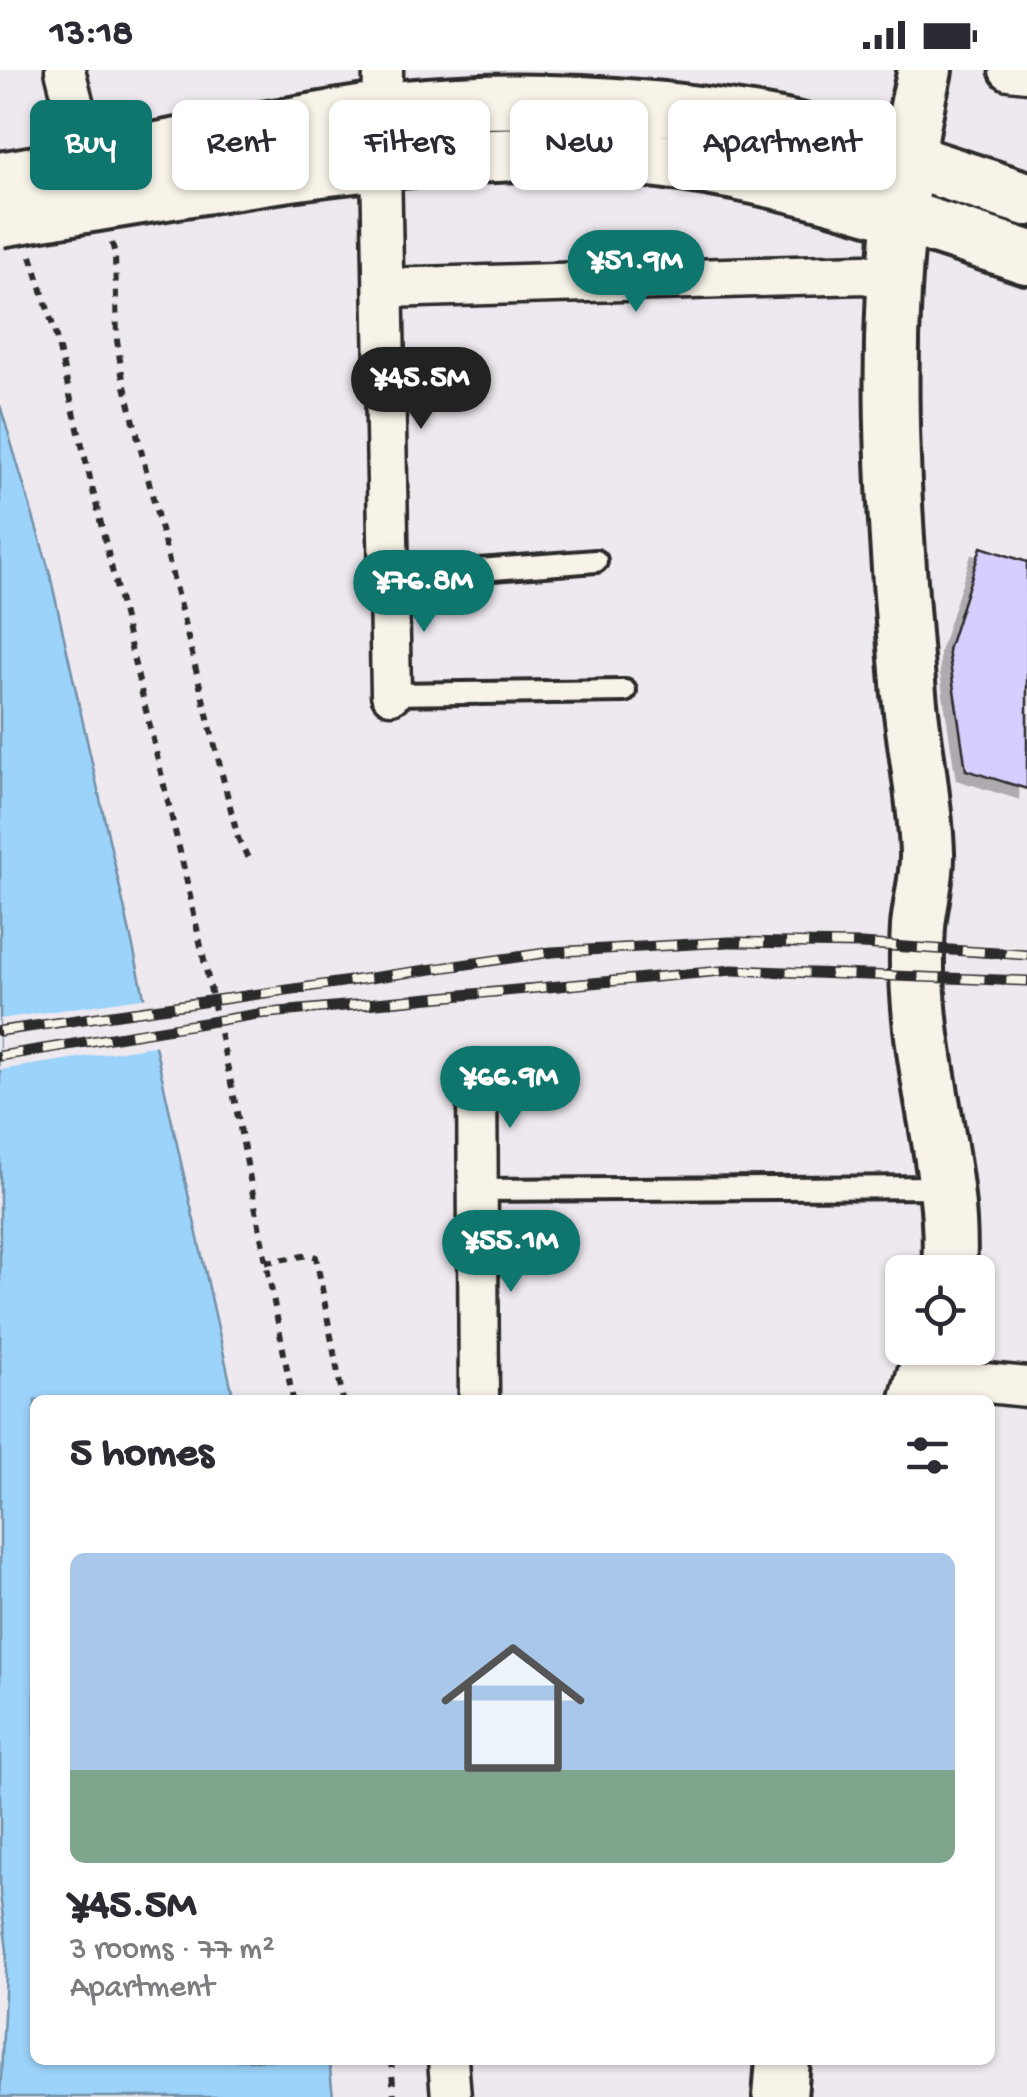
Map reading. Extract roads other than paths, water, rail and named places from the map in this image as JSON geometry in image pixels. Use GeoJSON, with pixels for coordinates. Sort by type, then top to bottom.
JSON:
{"type":"FeatureCollection","features":[{"type":"Feature","properties":{"kind":"street"},"geometry":{"type":"LineString","coordinates":[[925,70],[906,159],[892,280],[890,436],[911,716],[927,854],[918,928],[919,1015],[950,1255]]}},
{"type":"Feature","properties":{"kind":"street"},"geometry":{"type":"LineString","coordinates":[[1009,70],[1027,72]]}},
{"type":"Feature","properties":{"kind":"street"},"geometry":{"type":"LineString","coordinates":[[60,75],[64,100]]}},
{"type":"Feature","properties":{"kind":"street"},"geometry":{"type":"LineString","coordinates":[[152,162],[383,90],[466,103],[631,106],[780,126],[906,159],[1027,199]]}},
{"type":"Feature","properties":{"kind":"street"},"geometry":{"type":"LineString","coordinates":[[490,157],[560,154],[632,158],[717,170],[838,196],[1027,257]]}},
{"type":"Feature","properties":{"kind":"street"},"geometry":{"type":"LineString","coordinates":[[152,180],[329,165]]}},
{"type":"Feature","properties":{"kind":"street"},"geometry":{"type":"LineString","coordinates":[[0,179],[30,182]]}},
{"type":"Feature","properties":{"kind":"street"},"geometry":{"type":"LineString","coordinates":[[15,236],[72,190]]}},
{"type":"Feature","properties":{"kind":"street"},"geometry":{"type":"LineString","coordinates":[[382,190],[391,694]]}},
{"type":"Feature","properties":{"kind":"street"},"geometry":{"type":"LineString","coordinates":[[385,288],[864,274],[892,280]]}},
{"type":"Feature","properties":{"kind":"street"},"geometry":{"type":"LineString","coordinates":[[477,1070],[479,1395]]}},
{"type":"Feature","properties":{"kind":"street"},"geometry":{"type":"LineString","coordinates":[[925,1375],[1027,1387]]}},
{"type":"Feature","properties":{"kind":"street"},"geometry":{"type":"LineString","coordinates":[[448,2065],[451,2097]]}},
{"type":"Feature","properties":{"kind":"street"},"geometry":{"type":"LineString","coordinates":[[780,2097],[783,2065]]}},
{"type":"Feature","properties":{"kind":"lane"},"geometry":{"type":"LineString","coordinates":[[389,577],[596,561]]}},
{"type":"Feature","properties":{"kind":"lane"},"geometry":{"type":"LineString","coordinates":[[391,694],[625,691]]}},
{"type":"Feature","properties":{"kind":"lane"},"geometry":{"type":"LineString","coordinates":[[476,1190],[944,1187]]}},
{"type":"Feature","properties":{"kind":"water"},"geometry":{"type":"Polygon","coordinates":[[[0,405],[49,570],[233,1395],[30,1395],[30,2065],[330,2065],[333,2097],[0,2097],[7,1951],[0,1894],[0,405]]]}},
{"type":"Feature","properties":{"kind":"railway"},"geometry":{"type":"LineString","coordinates":[[0,1031],[552,952],[729,942],[862,944],[1027,955]]}},
{"type":"Feature","properties":{"kind":"railway"},"geometry":{"type":"LineString","coordinates":[[0,1056],[258,1014],[732,970],[1027,981]]}}]}
